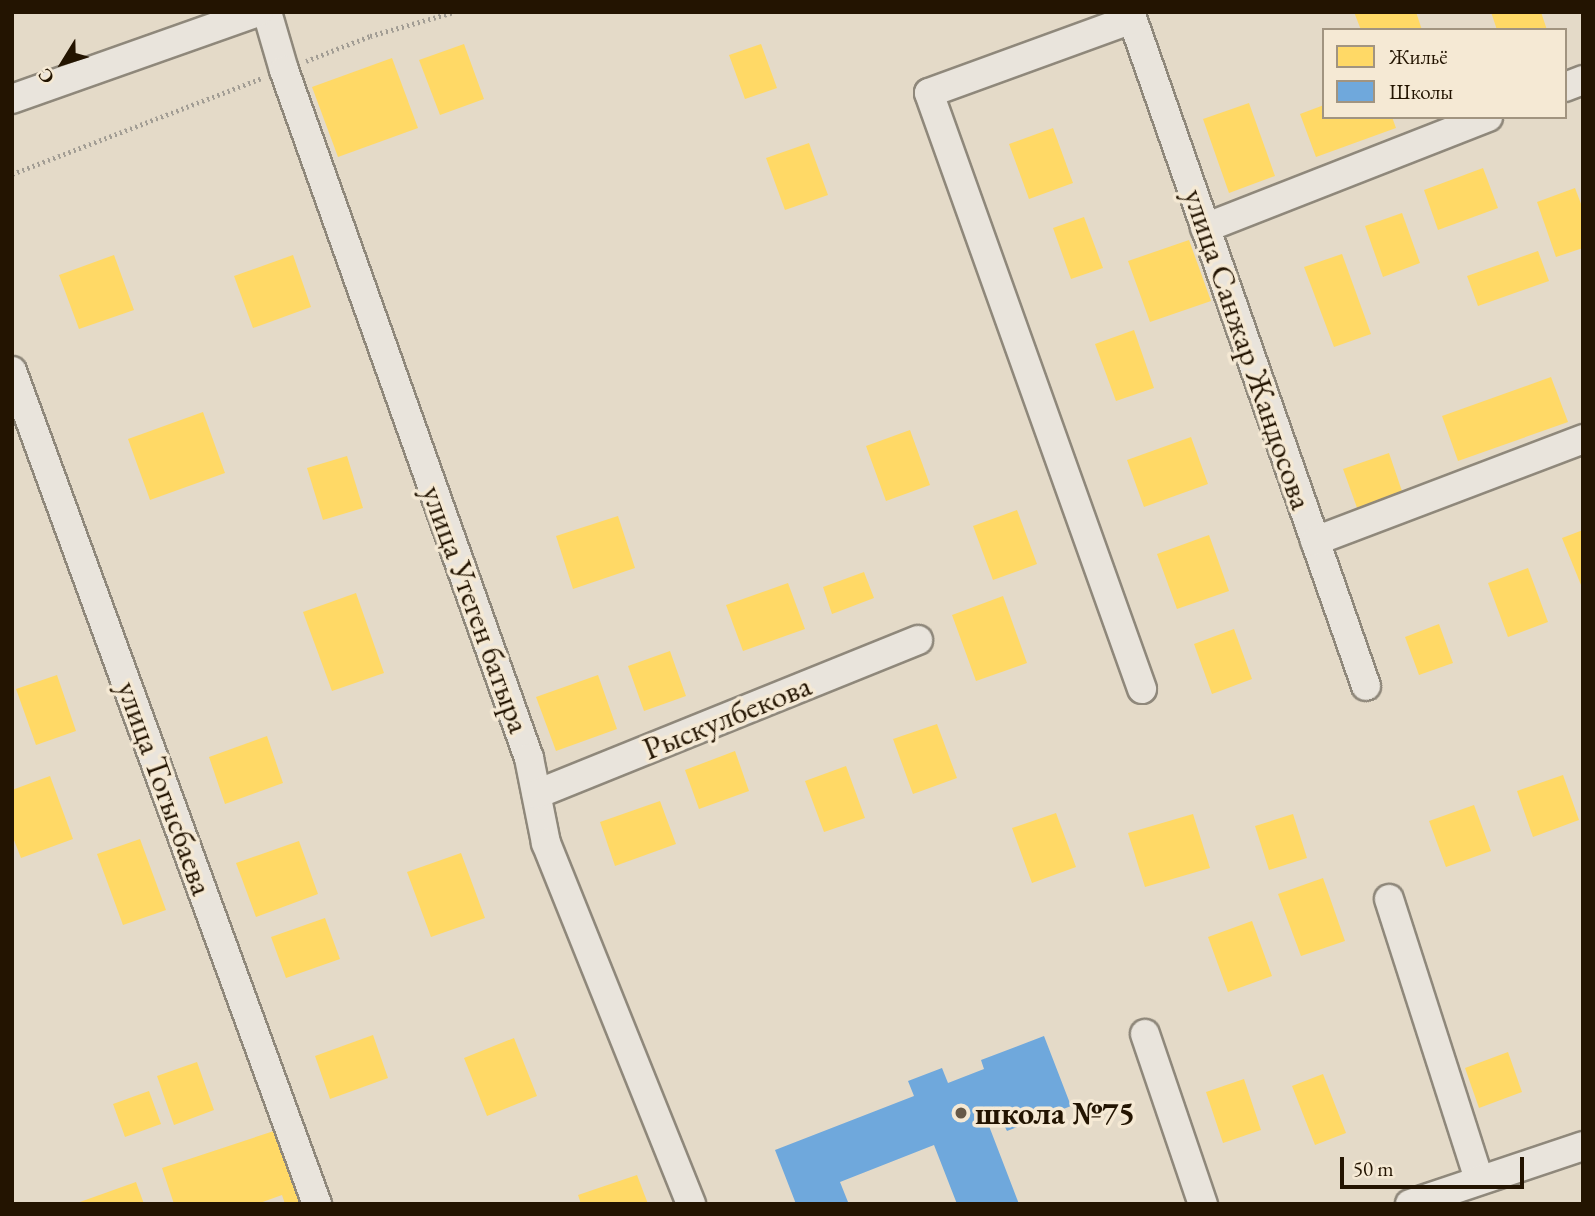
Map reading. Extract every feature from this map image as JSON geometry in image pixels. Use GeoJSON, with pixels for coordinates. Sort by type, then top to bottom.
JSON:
{"type":"FeatureCollection","features":[{"type":"Feature","properties":{"kind":"street"},"geometry":{"type":"LineString","coordinates":[[12,99],[258,12]]}},
{"type":"Feature","properties":{"kind":"street","name":"улица Утеген батыра"},"geometry":{"type":"LineString","coordinates":[[267,12],[284,70],[529,758],[546,843],[691,1204]]}},
{"type":"Feature","properties":{"kind":"street"},"geometry":{"type":"LineString","coordinates":[[1131,16],[929,93],[1142,689]]}},
{"type":"Feature","properties":{"kind":"street","name":"улица Санжар Жандосова"},"geometry":{"type":"LineString","coordinates":[[1131,16],[1366,686]]}},
{"type":"Feature","properties":{"kind":"street"},"geometry":{"type":"LineString","coordinates":[[1205,228],[1483,119]]}},
{"type":"Feature","properties":{"kind":"street","name":"улица Тогысбаева"},"geometry":{"type":"LineString","coordinates":[[12,371],[317,1204]]}},
{"type":"Feature","properties":{"kind":"street"},"geometry":{"type":"LineString","coordinates":[[1315,541],[1583,439]]}},
{"type":"Feature","properties":{"kind":"street","name":"Рыскулбекова"},"geometry":{"type":"LineString","coordinates":[[537,794],[918,640]]}},
{"type":"Feature","properties":{"kind":"street"},"geometry":{"type":"LineString","coordinates":[[1389,899],[1479,1180]]}},
{"type":"Feature","properties":{"kind":"street"},"geometry":{"type":"LineString","coordinates":[[1145,1034],[1203,1204]]}},
{"type":"Feature","properties":{"kind":"street"},"geometry":{"type":"LineString","coordinates":[[1410,1204],[1583,1146]]}},
{"type":"Feature","properties":{"kind":"path"},"geometry":{"type":"LineString","coordinates":[[12,174],[370,36],[454,12]]}},
{"type":"Feature","properties":{"kind":"building: Жильё"},"geometry":{"type":"Polygon","coordinates":[[[1354,12],[1416,12],[1421,28],[1360,28],[1354,12]]]}},
{"type":"Feature","properties":{"kind":"building: Жильё"},"geometry":{"type":"Polygon","coordinates":[[[1491,12],[1541,12],[1546,28],[1496,28],[1491,12]]]}},
{"type":"Feature","properties":{"kind":"building: Жильё"},"geometry":{"type":"Polygon","coordinates":[[[464,44],[484,99],[440,115],[419,60],[464,44]]]}},
{"type":"Feature","properties":{"kind":"building: Жильё"},"geometry":{"type":"Polygon","coordinates":[[[761,44],[777,88],[745,99],[729,55],[761,44]]]}},
{"type":"Feature","properties":{"kind":"building: Жильё"},"geometry":{"type":"Polygon","coordinates":[[[392,58],[418,128],[338,157],[312,87],[392,58]]]}},
{"type":"Feature","properties":{"kind":"building: Жильё"},"geometry":{"type":"Polygon","coordinates":[[[1249,103],[1275,176],[1229,193],[1203,119],[1249,103]]]}},
{"type":"Feature","properties":{"kind":"building: Жильё"},"geometry":{"type":"Polygon","coordinates":[[[1322,106],[1322,119],[1393,119],[1396,128],[1316,157],[1300,114],[1322,106]]]}},
{"type":"Feature","properties":{"kind":"building: Жильё"},"geometry":{"type":"Polygon","coordinates":[[[1053,128],[1073,183],[1029,199],[1009,144],[1053,128]]]}},
{"type":"Feature","properties":{"kind":"building: Жильё"},"geometry":{"type":"Polygon","coordinates":[[[809,143],[828,195],[785,210],[766,158],[809,143]]]}},
{"type":"Feature","properties":{"kind":"building: Жильё"},"geometry":{"type":"Polygon","coordinates":[[[1483,168],[1498,208],[1438,230],[1424,190],[1483,168]]]}},
{"type":"Feature","properties":{"kind":"building: Жильё"},"geometry":{"type":"Polygon","coordinates":[[[1575,188],[1583,209],[1583,248],[1556,257],[1537,202],[1575,188]]]}},
{"type":"Feature","properties":{"kind":"building: Жильё"},"geometry":{"type":"Polygon","coordinates":[[[1402,213],[1420,263],[1383,277],[1365,226],[1402,213]]]}},
{"type":"Feature","properties":{"kind":"building: Жильё"},"geometry":{"type":"Polygon","coordinates":[[[1084,217],[1103,268],[1071,279],[1053,228],[1084,217]]]}},
{"type":"Feature","properties":{"kind":"building: Жильё"},"geometry":{"type":"Polygon","coordinates":[[[1189,240],[1211,301],[1150,322],[1128,261],[1189,240]]]}},
{"type":"Feature","properties":{"kind":"building: Жильё"},"geometry":{"type":"Polygon","coordinates":[[[1538,251],[1549,281],[1478,306],[1467,276],[1538,251]]]}},
{"type":"Feature","properties":{"kind":"building: Жильё"},"geometry":{"type":"Polygon","coordinates":[[[1342,254],[1371,334],[1334,347],[1304,267],[1342,254]]]}},
{"type":"Feature","properties":{"kind":"building: Жильё"},"geometry":{"type":"Polygon","coordinates":[[[114,255],[134,310],[79,329],[59,275],[114,255]]]}},
{"type":"Feature","properties":{"kind":"building: Жильё"},"geometry":{"type":"Polygon","coordinates":[[[293,255],[311,307],[253,328],[234,276],[293,255]]]}},
{"type":"Feature","properties":{"kind":"building: Жильё"},"geometry":{"type":"Polygon","coordinates":[[[1134,330],[1154,388],[1116,401],[1095,344],[1134,330]]]}},
{"type":"Feature","properties":{"kind":"building: Жильё"},"geometry":{"type":"Polygon","coordinates":[[[1551,377],[1568,422],[1458,461],[1442,416],[1551,377]]]}},
{"type":"Feature","properties":{"kind":"building: Жильё"},"geometry":{"type":"Polygon","coordinates":[[[203,412],[225,473],[150,500],[128,439],[203,412]]]}},
{"type":"Feature","properties":{"kind":"building: Жильё"},"geometry":{"type":"Polygon","coordinates":[[[910,430],[930,485],[886,501],[866,446],[910,430]]]}},
{"type":"Feature","properties":{"kind":"building: Жильё"},"geometry":{"type":"Polygon","coordinates":[[[1191,437],[1208,484],[1144,507],[1127,460],[1191,437]]]}},
{"type":"Feature","properties":{"kind":"building: Жильё"},"geometry":{"type":"Polygon","coordinates":[[[1389,453],[1405,500],[1360,516],[1343,469],[1389,453]]]}},
{"type":"Feature","properties":{"kind":"building: Жильё"},"geometry":{"type":"Polygon","coordinates":[[[347,456],[363,508],[323,520],[307,468],[347,456]]]}},
{"type":"Feature","properties":{"kind":"building: Жильё"},"geometry":{"type":"Polygon","coordinates":[[[1017,510],[1037,564],[993,580],[973,526],[1017,510]]]}},
{"type":"Feature","properties":{"kind":"building: Жильё"},"geometry":{"type":"Polygon","coordinates":[[[618,516],[635,568],[573,589],[556,536],[618,516]]]}},
{"type":"Feature","properties":{"kind":"building: Жильё"},"geometry":{"type":"Polygon","coordinates":[[[1583,530],[1583,590],[1562,538],[1583,530]]]}},
{"type":"Feature","properties":{"kind":"building: Жильё"},"geometry":{"type":"Polygon","coordinates":[[[1209,535],[1229,591],[1177,609],[1157,554],[1209,535]]]}},
{"type":"Feature","properties":{"kind":"building: Жильё"},"geometry":{"type":"Polygon","coordinates":[[[1528,568],[1548,622],[1508,637],[1488,583],[1528,568]]]}},
{"type":"Feature","properties":{"kind":"building: Жильё"},"geometry":{"type":"Polygon","coordinates":[[[864,572],[874,598],[832,614],[823,587],[864,572]]]}},
{"type":"Feature","properties":{"kind":"building: Жильё"},"geometry":{"type":"Polygon","coordinates":[[[788,583],[805,629],[743,651],[726,605],[788,583]]]}},
{"type":"Feature","properties":{"kind":"building: Жильё"},"geometry":{"type":"Polygon","coordinates":[[[356,593],[384,673],[332,691],[303,612],[356,593]]]}},
{"type":"Feature","properties":{"kind":"building: Жильё"},"geometry":{"type":"Polygon","coordinates":[[[1003,596],[1027,663],[976,681],[952,615],[1003,596]]]}},
{"type":"Feature","properties":{"kind":"building: Жильё"},"geometry":{"type":"Polygon","coordinates":[[[1439,624],[1453,663],[1419,675],[1405,637],[1439,624]]]}},
{"type":"Feature","properties":{"kind":"building: Жильё"},"geometry":{"type":"Polygon","coordinates":[[[1234,629],[1252,679],[1212,694],[1194,644],[1234,629]]]}},
{"type":"Feature","properties":{"kind":"building: Жильё"},"geometry":{"type":"Polygon","coordinates":[[[670,651],[686,696],[644,711],[628,666],[670,651]]]}},
{"type":"Feature","properties":{"kind":"building: Жильё"},"geometry":{"type":"Polygon","coordinates":[[[57,675],[76,731],[36,745],[16,689],[57,675]]]}},
{"type":"Feature","properties":{"kind":"building: Жильё"},"geometry":{"type":"Polygon","coordinates":[[[598,675],[617,729],[556,751],[536,697],[598,675]]]}},
{"type":"Feature","properties":{"kind":"building: Жильё"},"geometry":{"type":"Polygon","coordinates":[[[937,724],[957,778],[913,794],[893,739],[937,724]]]}},
{"type":"Feature","properties":{"kind":"building: Жильё"},"geometry":{"type":"Polygon","coordinates":[[[267,736],[283,783],[225,804],[209,757],[267,736]]]}},
{"type":"Feature","properties":{"kind":"building: Жильё"},"geometry":{"type":"Polygon","coordinates":[[[735,751],[749,791],[699,809],[685,770],[735,751]]]}},
{"type":"Feature","properties":{"kind":"building: Жильё"},"geometry":{"type":"Polygon","coordinates":[[[846,766],[865,818],[824,832],[805,781],[846,766]]]}},
{"type":"Feature","properties":{"kind":"building: Жильё"},"geometry":{"type":"Polygon","coordinates":[[[1563,775],[1579,820],[1533,837],[1517,791],[1563,775]]]}},
{"type":"Feature","properties":{"kind":"building: Жильё"},"geometry":{"type":"Polygon","coordinates":[[[50,776],[73,839],[21,858],[12,835],[12,790],[50,776]]]}},
{"type":"Feature","properties":{"kind":"building: Жильё"},"geometry":{"type":"Polygon","coordinates":[[[660,801],[676,844],[615,866],[600,822],[660,801]]]}},
{"type":"Feature","properties":{"kind":"building: Жильё"},"geometry":{"type":"Polygon","coordinates":[[[1474,805],[1491,851],[1446,867],[1429,821],[1474,805]]]}},
{"type":"Feature","properties":{"kind":"building: Жильё"},"geometry":{"type":"Polygon","coordinates":[[[1056,813],[1076,867],[1032,883],[1012,828],[1056,813]]]}},
{"type":"Feature","properties":{"kind":"building: Жильё"},"geometry":{"type":"Polygon","coordinates":[[[1193,814],[1210,868],[1145,887],[1128,833],[1193,814]]]}},
{"type":"Feature","properties":{"kind":"building: Жильё"},"geometry":{"type":"Polygon","coordinates":[[[1293,814],[1307,858],[1269,870],[1255,826],[1293,814]]]}},
{"type":"Feature","properties":{"kind":"building: Жильё"},"geometry":{"type":"Polygon","coordinates":[[[140,839],[166,910],[123,925],[97,854],[140,839]]]}},
{"type":"Feature","properties":{"kind":"building: Жильё"},"geometry":{"type":"Polygon","coordinates":[[[299,841],[318,894],[256,917],[236,863],[299,841]]]}},
{"type":"Feature","properties":{"kind":"building: Жильё"},"geometry":{"type":"Polygon","coordinates":[[[461,853],[485,918],[431,937],[407,872],[461,853]]]}},
{"type":"Feature","properties":{"kind":"building: Жильё"},"geometry":{"type":"Polygon","coordinates":[[[1323,878],[1345,941],[1301,956],[1278,894],[1323,878]]]}},
{"type":"Feature","properties":{"kind":"building: Жильё"},"geometry":{"type":"Polygon","coordinates":[[[325,918],[340,959],[286,978],[271,937],[325,918]]]}},
{"type":"Feature","properties":{"kind":"building: Жильё"},"geometry":{"type":"Polygon","coordinates":[[[1252,921],[1272,976],[1228,992],[1208,937],[1252,921]]]}},
{"type":"Feature","properties":{"kind":"building: Жильё"},"geometry":{"type":"Polygon","coordinates":[[[373,1035],[388,1078],[330,1099],[315,1056],[373,1035]]]}},
{"type":"Feature","properties":{"kind":"building: Жильё"},"geometry":{"type":"Polygon","coordinates":[[[514,1038],[537,1096],[487,1116],[464,1058],[514,1038]]]}},
{"type":"Feature","properties":{"kind":"building: Жильё"},"geometry":{"type":"Polygon","coordinates":[[[1508,1052],[1522,1092],[1479,1108],[1465,1068],[1508,1052]]]}},
{"type":"Feature","properties":{"kind":"building: Жильё"},"geometry":{"type":"Polygon","coordinates":[[[197,1062],[214,1110],[174,1125],[157,1076],[197,1062]]]}},
{"type":"Feature","properties":{"kind":"building: Жильё"},"geometry":{"type":"Polygon","coordinates":[[[1323,1074],[1346,1133],[1315,1145],[1292,1086],[1323,1074]]]}},
{"type":"Feature","properties":{"kind":"building: Жильё"},"geometry":{"type":"Polygon","coordinates":[[[1244,1079],[1261,1130],[1223,1143],[1206,1092],[1244,1079]]]}},
{"type":"Feature","properties":{"kind":"building: Жильё"},"geometry":{"type":"Polygon","coordinates":[[[149,1091],[161,1124],[125,1137],[113,1104],[149,1091]]]}},
{"type":"Feature","properties":{"kind":"building: Жильё"},"geometry":{"type":"Polygon","coordinates":[[[280,1129],[305,1204],[285,1204],[282,1195],[257,1204],[174,1204],[162,1168],[280,1129]]]}},
{"type":"Feature","properties":{"kind":"building: Жильё"},"geometry":{"type":"Polygon","coordinates":[[[637,1175],[648,1204],[581,1204],[578,1195],[637,1175]]]}},
{"type":"Feature","properties":{"kind":"building: Жильё"},"geometry":{"type":"Polygon","coordinates":[[[136,1182],[144,1204],[77,1204],[77,1203],[136,1182]]]}},
{"type":"Feature","properties":{"kind":"building: Жильё"},"geometry":{"type":"Polygon","coordinates":[[[997,1187],[1004,1204],[955,1204],[997,1187]]]}},
{"type":"Feature","properties":{"kind":"building: Школы","name":"школа №75"},"geometry":{"type":"Polygon","coordinates":[[[1044,1036],[1071,1106],[1007,1131],[1002,1121],[989,1126],[1019,1204],[957,1204],[934,1145],[840,1182],[848,1202],[796,1204],[775,1150],[914,1096],[908,1081],[942,1068],[948,1083],[984,1069],[981,1060],[1044,1036]]]}},
{"type":"Feature","properties":{"kind":"place","name":"школа №75"},"geometry":{"type":"Point","coordinates":[961,1113]}}]}
